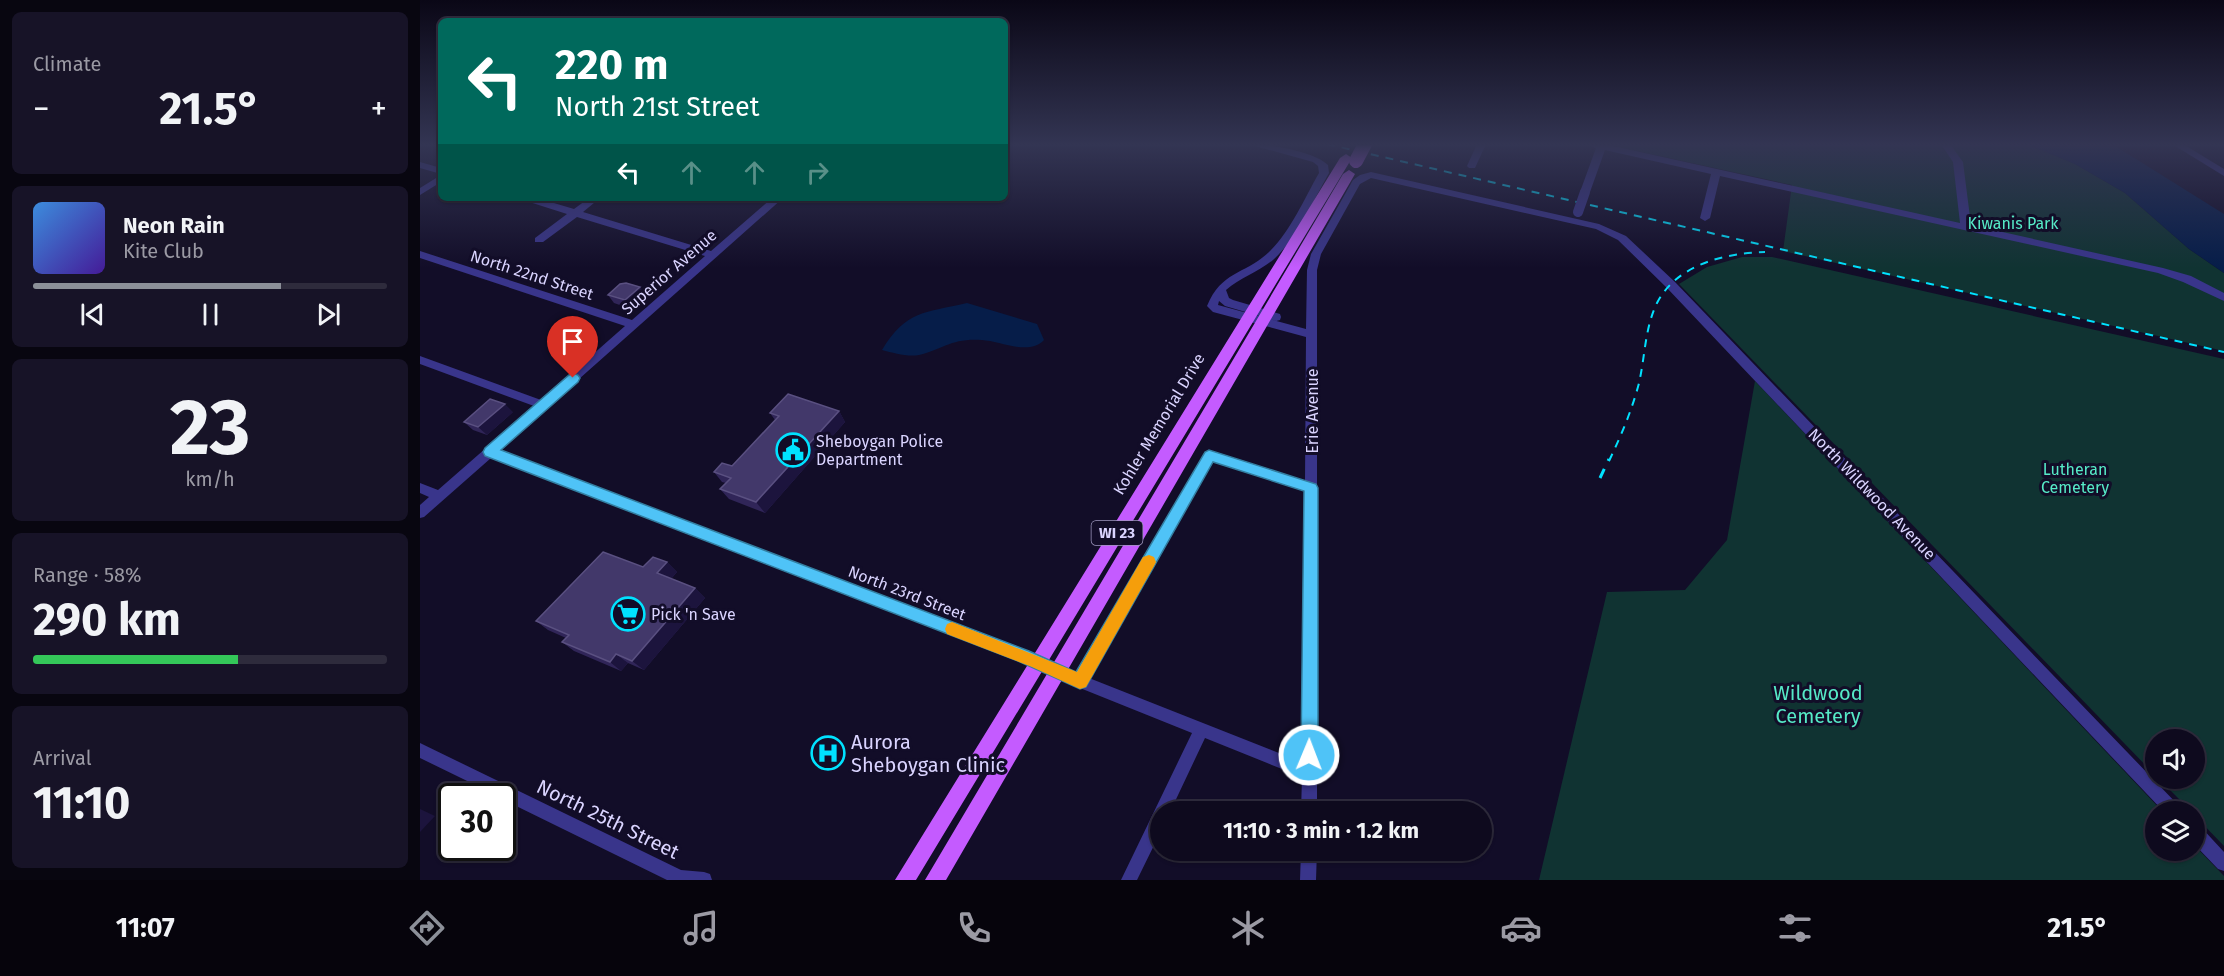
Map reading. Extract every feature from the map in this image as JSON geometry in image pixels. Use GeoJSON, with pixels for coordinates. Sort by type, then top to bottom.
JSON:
{"type":"FeatureCollection","features":[{"type":"Feature","properties":{"kind":"main road","name":"Kohler Memorial Drive"},"geometry":{"type":"LineString","coordinates":[[934,880],[1058,671],[1336,185]]}},
{"type":"Feature","properties":{"kind":"main road","name":"Kohler Memorial Drive"},"geometry":{"type":"LineString","coordinates":[[905,880],[1038,662],[1259,316]]}},
{"type":"Feature","properties":{"kind":"street"},"geometry":{"type":"LineString","coordinates":[[1312,331],[1259,316],[1212,307],[1212,302],[1237,274],[1263,261],[1276,251],[1317,185]]}},
{"type":"Feature","properties":{"kind":"street","name":"Erie Avenue"},"geometry":{"type":"LineString","coordinates":[[1309,801],[1312,270],[1316,254],[1354,185]]}},
{"type":"Feature","properties":{"kind":"street","name":"North Wildwood Avenue"},"geometry":{"type":"LineString","coordinates":[[1420,185],[1576,217],[1622,238],[1649,263],[2164,801]]}},
{"type":"Feature","properties":{"kind":"street"},"geometry":{"type":"LineString","coordinates":[[1576,217],[1587,185]]}},
{"type":"Feature","properties":{"kind":"street"},"geometry":{"type":"LineString","coordinates":[[1705,218],[1713,185]]}},
{"type":"Feature","properties":{"kind":"street"},"geometry":{"type":"LineString","coordinates":[[1774,185],[2174,274],[2224,297]]}},
{"type":"Feature","properties":{"kind":"street"},"geometry":{"type":"LineString","coordinates":[[1961,185],[1966,228]]}},
{"type":"Feature","properties":{"kind":"street"},"geometry":{"type":"LineString","coordinates":[[536,201],[713,255]]}},
{"type":"Feature","properties":{"kind":"street"},"geometry":{"type":"LineString","coordinates":[[539,240],[591,201]]}},
{"type":"Feature","properties":{"kind":"street","name":"Superior Avenue"},"geometry":{"type":"LineString","coordinates":[[420,513],[775,201]]}},
{"type":"Feature","properties":{"kind":"street","name":"North 22nd Street"},"geometry":{"type":"LineString","coordinates":[[420,254],[634,325]]}},
{"type":"Feature","properties":{"kind":"street"},"geometry":{"type":"LineString","coordinates":[[420,360],[543,405]]}},
{"type":"Feature","properties":{"kind":"street","name":"North 23rd Street"},"geometry":{"type":"LineString","coordinates":[[490,452],[1038,662],[1080,681],[1309,772]]}},
{"type":"Feature","properties":{"kind":"street"},"geometry":{"type":"LineString","coordinates":[[1080,681],[1209,456],[1311,488]]}},
{"type":"Feature","properties":{"kind":"street"},"geometry":{"type":"LineString","coordinates":[[420,488],[440,496]]}},
{"type":"Feature","properties":{"kind":"street"},"geometry":{"type":"LineString","coordinates":[[1168,801],[1201,730]]}},
{"type":"Feature","properties":{"kind":"street","name":"North 25th Street"},"geometry":{"type":"LineString","coordinates":[[420,750],[681,879],[704,880]]}},
{"type":"Feature","properties":{"kind":"street"},"geometry":{"type":"LineString","coordinates":[[1129,880],[1150,837]]}},
{"type":"Feature","properties":{"kind":"street"},"geometry":{"type":"LineString","coordinates":[[2205,843],[2224,863]]}},
{"type":"Feature","properties":{"kind":"street"},"geometry":{"type":"LineString","coordinates":[[1308,861],[1308,880]]}},
{"type":"Feature","properties":{"kind":"green space","name":"Kiwanis Park"},"geometry":{"type":"Polygon","coordinates":[[[1792,185],[2111,185],[2125,193],[2189,249],[2224,273],[2224,351],[1783,251],[1792,185]]]}},
{"type":"Feature","properties":{"kind":"green space","name":"Lutheran Cemetery"},"geometry":{"type":"Polygon","coordinates":[[[1742,257],[1772,257],[2224,359],[2224,846],[2205,826],[2205,801],[2181,801],[2169,789],[2205,789],[2205,729],[2145,729],[2145,765],[1679,284],[1707,267],[1742,257]]]}},
{"type":"Feature","properties":{"kind":"green space","name":"Wildwood Cemetery"},"geometry":{"type":"Polygon","coordinates":[[[1755,381],[2153,801],[2145,801],[2145,861],[2205,861],[2205,856],[2224,876],[2224,880],[1539,880],[1607,592],[1685,590],[1727,540],[1755,381]]]}},
{"type":"Feature","properties":{"kind":"water"},"geometry":{"type":"Polygon","coordinates":[[[2111,185],[2178,185],[2224,214],[2224,273],[2189,249],[2125,193],[2111,185]]]}},
{"type":"Feature","properties":{"kind":"water"},"geometry":{"type":"Polygon","coordinates":[[[967,303],[1037,324],[1044,340],[1038,345],[1023,347],[971,340],[948,344],[919,355],[882,350],[908,320],[928,312],[967,303]]]}},
{"type":"Feature","properties":{"kind":"building"},"geometry":{"type":"Polygon","coordinates":[[[626,283],[640,287],[625,300],[608,295],[620,284],[626,283]]]}},
{"type":"Feature","properties":{"kind":"building","name":"Sheboygan Police Department"},"geometry":{"type":"Polygon","coordinates":[[[788,394],[839,411],[756,502],[720,489],[731,478],[714,472],[722,463],[732,466],[779,416],[770,413],[788,394]]]}},
{"type":"Feature","properties":{"kind":"building"},"geometry":{"type":"Polygon","coordinates":[[[490,399],[505,404],[478,427],[464,422],[490,399]]]}},
{"type":"Feature","properties":{"kind":"building","name":"Pick 'n Save"},"geometry":{"type":"Polygon","coordinates":[[[603,552],[643,567],[653,557],[667,562],[657,573],[695,588],[632,661],[616,654],[610,662],[562,642],[569,635],[536,621],[603,552]]]}},
{"type":"Feature","properties":{"kind":"railway"},"geometry":{"type":"LineString","coordinates":[[1504,185],[2224,352]]}},
{"type":"Feature","properties":{"kind":"railway"},"geometry":{"type":"LineString","coordinates":[[1609,461],[1636,393],[1653,312],[1666,290],[1677,279],[1704,263],[1734,255],[1765,252]]}},
{"type":"Feature","properties":{"kind":"railway"},"geometry":{"type":"LineString","coordinates":[[1600,478],[1609,459]]}},
{"type":"Feature","properties":{"kind":"slow traffic"},"geometry":{"type":"LineString","coordinates":[[952,629],[1080,681],[1149,562]]}},
{"type":"Feature","properties":{"kind":"place","name":"Sheboygan Police Department"},"geometry":{"type":"Point","coordinates":[793,450]}},
{"type":"Feature","properties":{"kind":"place","name":"Pick 'n Save"},"geometry":{"type":"Point","coordinates":[628,614]}},
{"type":"Feature","properties":{"kind":"place","name":"Aurora Sheboygan Clinic"},"geometry":{"type":"Point","coordinates":[828,753]}},
{"type":"Feature","properties":{"kind":"route"},"geometry":{"type":"LineString","coordinates":[[573,378],[490,452],[1024,656],[1080,681],[1209,456],[1311,488],[1309,755]]}}]}
